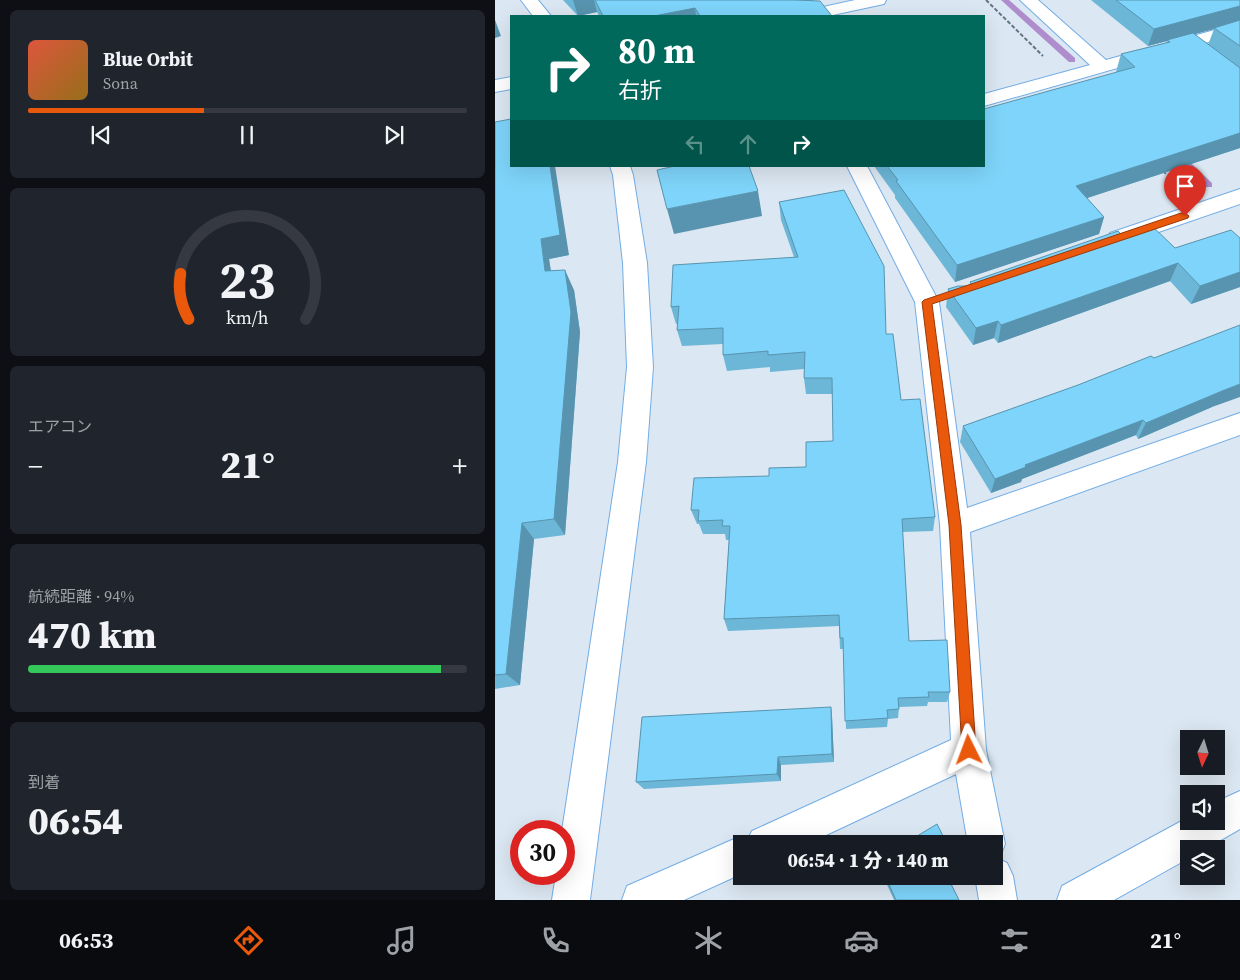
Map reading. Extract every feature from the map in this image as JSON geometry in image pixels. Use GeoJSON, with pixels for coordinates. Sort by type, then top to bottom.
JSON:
{"type":"FeatureCollection","features":[{"type":"Feature","properties":{"kind":"street"},"geometry":{"type":"LineString","coordinates":[[529,0],[540,15]]}},
{"type":"Feature","properties":{"kind":"street"},"geometry":{"type":"LineString","coordinates":[[810,15],[878,0]]}},
{"type":"Feature","properties":{"kind":"street"},"geometry":{"type":"LineString","coordinates":[[1028,0],[1103,67]]}},
{"type":"Feature","properties":{"kind":"street"},"geometry":{"type":"LineString","coordinates":[[985,100],[1103,67],[1197,48],[1240,28]]}},
{"type":"Feature","properties":{"kind":"street"},"geometry":{"type":"LineString","coordinates":[[495,86],[510,83]]}},
{"type":"Feature","properties":{"kind":"street"},"geometry":{"type":"LineString","coordinates":[[571,900],[632,462],[640,367],[635,263],[620,167]]}},
{"type":"Feature","properties":{"kind":"street"},"geometry":{"type":"LineString","coordinates":[[858,167],[936,299],[955,525],[969,750],[985,835]]}},
{"type":"Feature","properties":{"kind":"street"},"geometry":{"type":"LineString","coordinates":[[1102,243],[1240,196]]}},
{"type":"Feature","properties":{"kind":"street"},"geometry":{"type":"LineString","coordinates":[[955,525],[1240,424]]}},
{"type":"Feature","properties":{"kind":"street"},"geometry":{"type":"LineString","coordinates":[[785,835],[969,750]]}},
{"type":"Feature","properties":{"kind":"street"},"geometry":{"type":"LineString","coordinates":[[1076,900],[1240,809]]}},
{"type":"Feature","properties":{"kind":"street"},"geometry":{"type":"LineString","coordinates":[[641,900],[733,858]]}},
{"type":"Feature","properties":{"kind":"street"},"geometry":{"type":"LineString","coordinates":[[996,885],[998,900]]}},
{"type":"Feature","properties":{"kind":"path"},"geometry":{"type":"LineString","coordinates":[[987,0],[1064,77]]}},
{"type":"Feature","properties":{"kind":"path"},"geometry":{"type":"LineString","coordinates":[[1160,168],[1203,209]]}},
{"type":"Feature","properties":{"kind":"building"},"geometry":{"type":"Polygon","coordinates":[[[595,0],[820,1],[831,15],[699,15],[695,8],[659,15],[602,15],[595,0]]]}},
{"type":"Feature","properties":{"kind":"building"},"geometry":{"type":"Polygon","coordinates":[[[1116,0],[1240,0],[1240,6],[1154,29],[1116,0]]]}},
{"type":"Feature","properties":{"kind":"building"},"geometry":{"type":"Polygon","coordinates":[[[1240,20],[1240,46],[1214,28],[1240,20]]]}},
{"type":"Feature","properties":{"kind":"building"},"geometry":{"type":"Polygon","coordinates":[[[1193,33],[1240,68],[1240,133],[1076,186],[1104,217],[957,265],[888,167],[985,167],[985,109],[1135,67],[1121,54],[1170,42],[1167,40],[1193,33]]]}},
{"type":"Feature","properties":{"kind":"building"},"geometry":{"type":"Polygon","coordinates":[[[510,119],[510,167],[550,167],[560,235],[541,239],[545,271],[565,270],[571,312],[554,519],[522,523],[506,674],[495,675],[495,122],[510,119]]]}},
{"type":"Feature","properties":{"kind":"building"},"geometry":{"type":"Polygon","coordinates":[[[670,167],[749,167],[758,191],[667,209],[657,170],[670,167]]]}},
{"type":"Feature","properties":{"kind":"building"},"geometry":{"type":"Polygon","coordinates":[[[844,190],[884,266],[886,334],[893,334],[901,400],[920,399],[935,517],[902,519],[909,641],[947,640],[950,692],[928,692],[929,697],[898,698],[899,709],[887,710],[888,718],[845,721],[843,638],[840,638],[839,615],[724,619],[730,526],[722,526],[723,520],[698,521],[699,510],[691,510],[694,478],[769,476],[769,468],[806,467],[806,442],[833,441],[832,378],[804,378],[805,352],[768,355],[768,351],[723,355],[723,328],[677,330],[679,306],[671,307],[673,265],[798,257],[779,202],[844,190]]]}},
{"type":"Feature","properties":{"kind":"building"},"geometry":{"type":"Polygon","coordinates":[[[1150,224],[1175,248],[1231,230],[1240,238],[1240,272],[1200,286],[1178,263],[1001,325],[998,321],[976,328],[948,289],[958,286],[973,286],[970,282],[1118,231],[1121,234],[1150,224]]]}},
{"type":"Feature","properties":{"kind":"building"},"geometry":{"type":"Polygon","coordinates":[[[1240,325],[1240,384],[1146,423],[1143,420],[1025,465],[1026,467],[995,479],[963,426],[1078,385],[1151,356],[1154,358],[1240,325]]]}},
{"type":"Feature","properties":{"kind":"building"},"geometry":{"type":"Polygon","coordinates":[[[831,707],[832,754],[778,757],[777,774],[636,782],[642,717],[831,707]]]}},
{"type":"Feature","properties":{"kind":"building"},"geometry":{"type":"Polygon","coordinates":[[[937,824],[942,835],[919,835],[937,824]]]}},
{"type":"Feature","properties":{"kind":"building"},"geometry":{"type":"Polygon","coordinates":[[[889,885],[952,885],[959,900],[896,900],[889,885]]]}},
{"type":"Feature","properties":{"kind":"waterway"},"geometry":{"type":"LineString","coordinates":[[1005,0],[1072,60]]}},
{"type":"Feature","properties":{"kind":"waterway"},"geometry":{"type":"LineString","coordinates":[[1176,154],[1209,185]]}},
{"type":"Feature","properties":{"kind":"route"},"geometry":{"type":"LineString","coordinates":[[969,750],[955,525],[927,302],[1185,216]]}}]}
